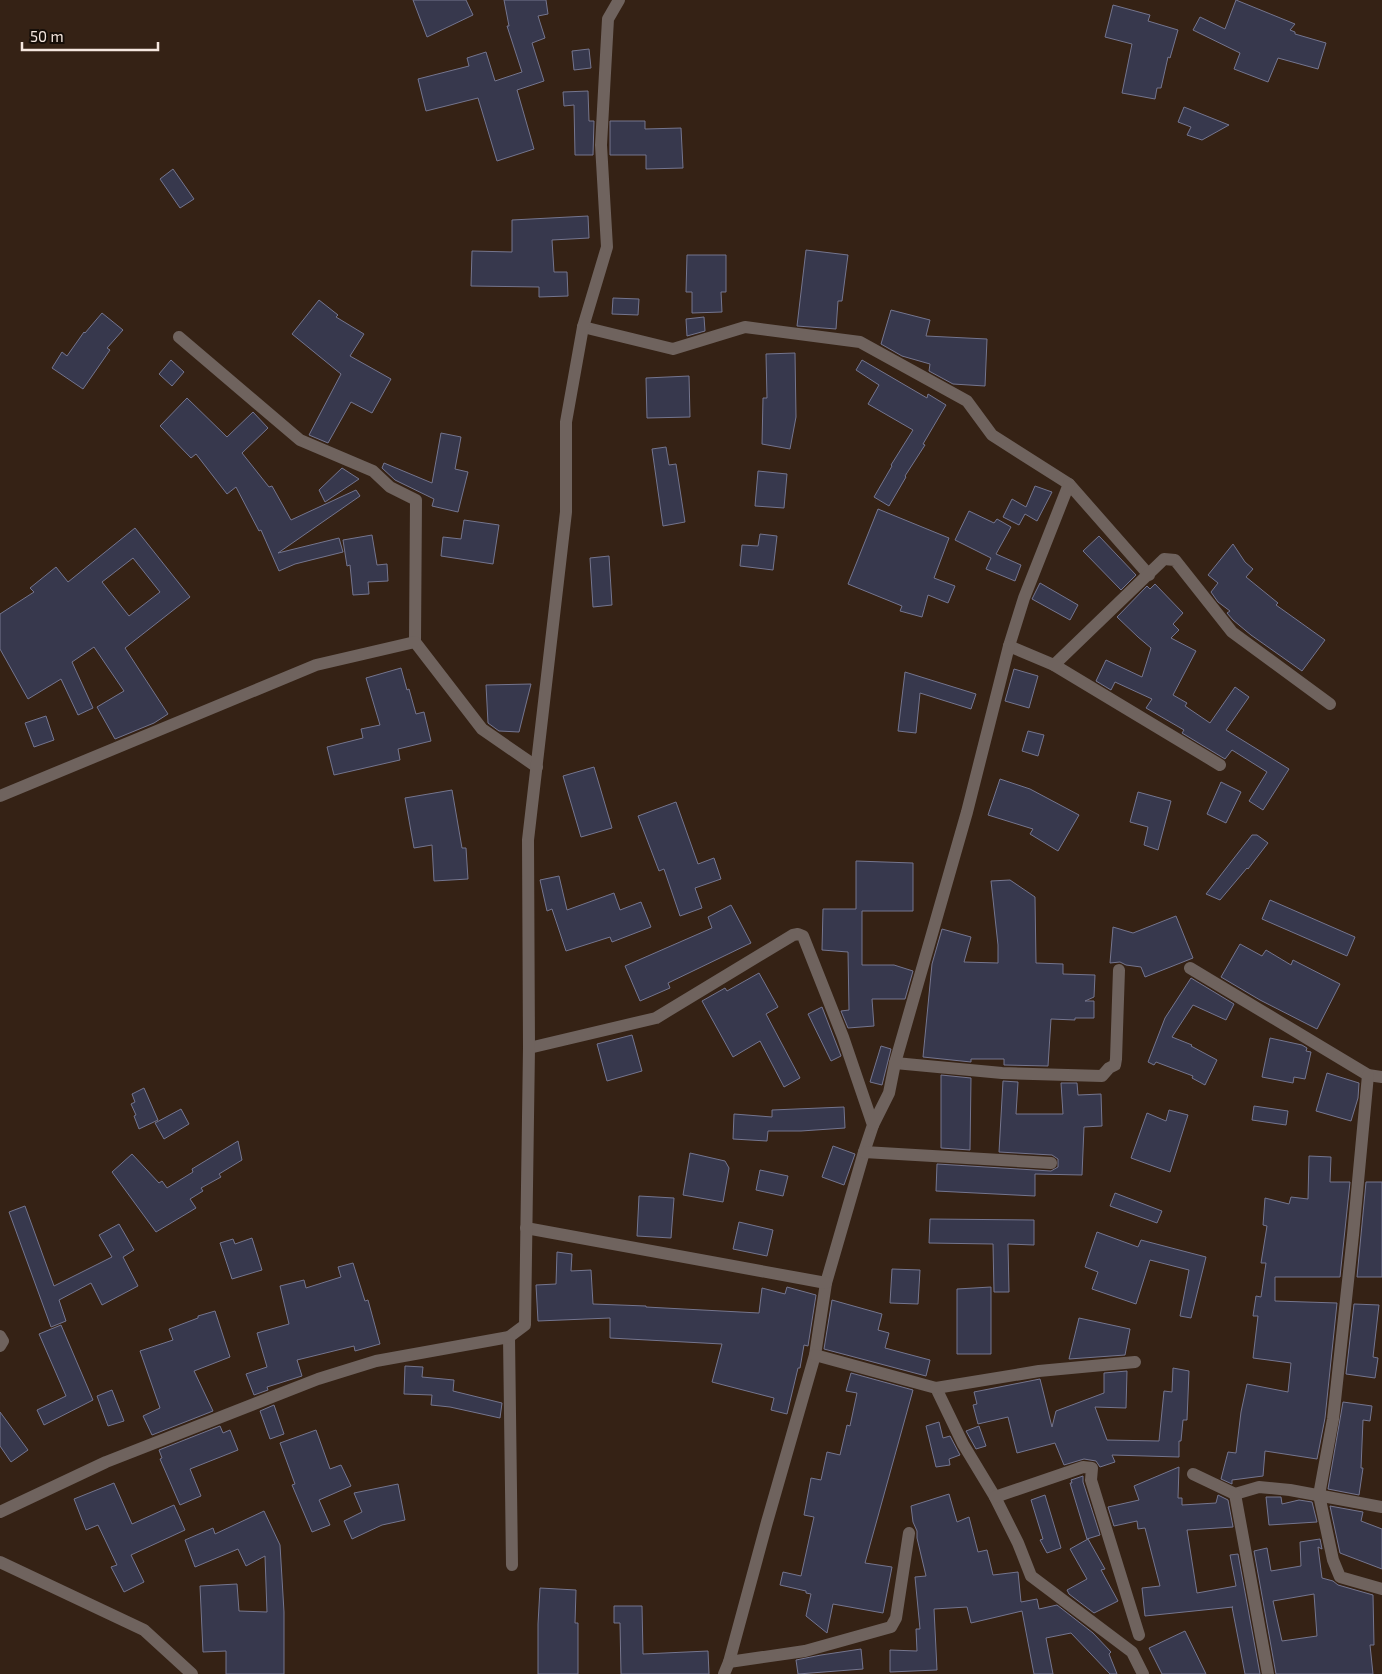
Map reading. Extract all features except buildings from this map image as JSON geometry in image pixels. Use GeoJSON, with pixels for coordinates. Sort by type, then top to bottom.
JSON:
{"type":"FeatureCollection","features":[{"type":"Feature","properties":{"kind":"street"},"geometry":{"type":"LineString","coordinates":[[0,1512],[106,1462],[318,1379],[376,1361],[509,1338],[525,1325],[529,1048],[528,840],[566,512],[566,422],[583,327],[607,247],[601,145],[608,19],[620,0]]}},
{"type":"Feature","properties":{"kind":"street"},"geometry":{"type":"LineString","coordinates":[[583,327],[673,349],[746,327],[860,342],[967,401],[992,434],[1069,484],[1149,575]]}},
{"type":"Feature","properties":{"kind":"street"},"geometry":{"type":"LineString","coordinates":[[179,337],[300,440],[373,471],[390,486],[416,500],[416,642],[482,729],[537,767]]}},
{"type":"Feature","properties":{"kind":"street"},"geometry":{"type":"LineString","coordinates":[[909,1533],[896,1618],[891,1627],[727,1668],[815,1355],[826,1283],[864,1152],[873,1125],[889,1093],[895,1063],[967,812],[1009,646],[1024,598],[1069,484]]}},
{"type":"Feature","properties":{"kind":"street"},"geometry":{"type":"LineString","coordinates":[[1054,665],[1149,575],[1164,558],[1175,560],[1232,632],[1330,704]]}},
{"type":"Feature","properties":{"kind":"street"},"geometry":{"type":"LineString","coordinates":[[0,796],[316,665],[416,642]]}},
{"type":"Feature","properties":{"kind":"street"},"geometry":{"type":"LineString","coordinates":[[1009,646],[1054,665],[1220,765]]}},
{"type":"Feature","properties":{"kind":"street"},"geometry":{"type":"LineString","coordinates":[[529,1048],[656,1018],[793,935],[798,934],[804,936],[843,1037],[873,1125]]}},
{"type":"Feature","properties":{"kind":"street"},"geometry":{"type":"LineString","coordinates":[[1190,968],[1368,1075],[1382,1078]]}},
{"type":"Feature","properties":{"kind":"street"},"geometry":{"type":"LineString","coordinates":[[895,1063],[1002,1073],[1102,1076],[1109,1068],[1115,1065],[1116,1059],[1119,970]]}},
{"type":"Feature","properties":{"kind":"street"},"geometry":{"type":"LineString","coordinates":[[1368,1075],[1333,1418],[1319,1495],[1333,1560],[1340,1577],[1382,1589]]}},
{"type":"Feature","properties":{"kind":"street"},"geometry":{"type":"LineString","coordinates":[[864,1152],[1051,1163]]}},
{"type":"Feature","properties":{"kind":"street"},"geometry":{"type":"LineString","coordinates":[[526,1228],[826,1283]]}},
{"type":"Feature","properties":{"kind":"street"},"geometry":{"type":"LineString","coordinates":[[0,1336],[4,1340],[0,1346]]}},
{"type":"Feature","properties":{"kind":"street"},"geometry":{"type":"LineString","coordinates":[[509,1338],[512,1565]]}},
{"type":"Feature","properties":{"kind":"street"},"geometry":{"type":"LineString","coordinates":[[815,1355],[936,1388],[1039,1371],[1135,1362]]}},
{"type":"Feature","properties":{"kind":"street"},"geometry":{"type":"LineString","coordinates":[[936,1388],[963,1444],[1018,1542],[1031,1576],[1132,1652],[1143,1674]]}},
{"type":"Feature","properties":{"kind":"street"},"geometry":{"type":"LineString","coordinates":[[995,1498],[1083,1467],[1092,1468],[1092,1480],[1138,1635]]}},
{"type":"Feature","properties":{"kind":"street"},"geometry":{"type":"LineString","coordinates":[[1193,1474],[1235,1494],[1259,1487],[1319,1495],[1382,1507]]}},
{"type":"Feature","properties":{"kind":"street"},"geometry":{"type":"LineString","coordinates":[[1235,1494],[1268,1674]]}},
{"type":"Feature","properties":{"kind":"street"},"geometry":{"type":"LineString","coordinates":[[0,1562],[144,1630],[192,1674]]}}]}
